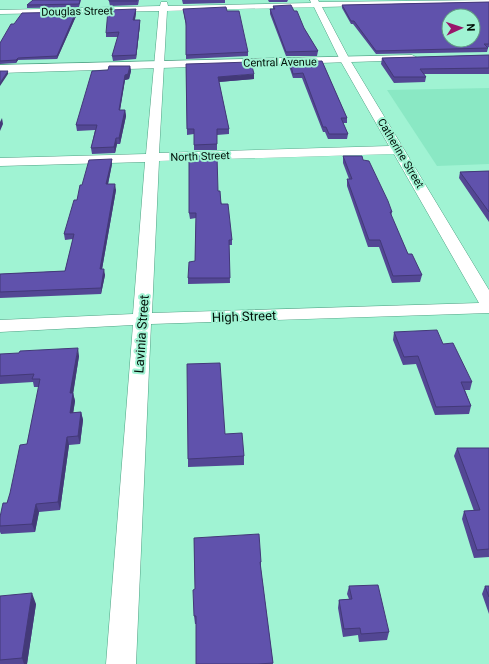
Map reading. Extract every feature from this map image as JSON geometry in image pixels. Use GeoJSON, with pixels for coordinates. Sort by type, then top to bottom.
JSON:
{"type":"FeatureCollection","features":[{"type":"Feature","properties":{"kind":"main road","name":"Central Avenue"},"geometry":{"type":"LineString","coordinates":[[0,69],[425,58]]}},
{"type":"Feature","properties":{"kind":"street"},"geometry":{"type":"LineString","coordinates":[[1,14],[12,0]]}},
{"type":"Feature","properties":{"kind":"street","name":"Douglas Street"},"geometry":{"type":"LineString","coordinates":[[1,14],[163,7],[489,1]]}},
{"type":"Feature","properties":{"kind":"street","name":"Catherine Street"},"geometry":{"type":"LineString","coordinates":[[316,3],[345,60],[489,306]]}},
{"type":"Feature","properties":{"kind":"street","name":"Lavinia Street"},"geometry":{"type":"LineString","coordinates":[[121,664],[142,319],[154,157],[158,65],[163,7]]}},
{"type":"Feature","properties":{"kind":"street","name":"North Street"},"geometry":{"type":"LineString","coordinates":[[0,162],[399,150]]}},
{"type":"Feature","properties":{"kind":"street","name":"High Street"},"geometry":{"type":"LineString","coordinates":[[0,326],[489,306]]}},
{"type":"Feature","properties":{"kind":"shaded area"},"geometry":{"type":"Polygon","coordinates":[[[489,88],[489,164],[437,166],[387,90],[489,88]]]}},
{"type":"Feature","properties":{"kind":"building"},"geometry":{"type":"Polygon","coordinates":[[[33,0],[80,0],[79,4],[27,5],[33,0]]]}},
{"type":"Feature","properties":{"kind":"building"},"geometry":{"type":"Polygon","coordinates":[[[137,0],[137,1],[109,1],[137,0]]]}},
{"type":"Feature","properties":{"kind":"building"},"geometry":{"type":"Polygon","coordinates":[[[489,2],[489,44],[484,44],[488,48],[376,51],[354,21],[351,21],[342,5],[489,2]]]}},
{"type":"Feature","properties":{"kind":"building"},"geometry":{"type":"Polygon","coordinates":[[[291,5],[294,11],[297,11],[304,28],[318,51],[286,52],[270,9],[275,9],[273,6],[291,5]]]}},
{"type":"Feature","properties":{"kind":"building"},"geometry":{"type":"Polygon","coordinates":[[[226,7],[227,11],[239,11],[248,52],[186,55],[186,23],[183,9],[226,7]]]}},
{"type":"Feature","properties":{"kind":"building"},"geometry":{"type":"Polygon","coordinates":[[[136,9],[133,20],[140,20],[136,55],[112,56],[119,32],[106,33],[108,10],[136,9]]]}},
{"type":"Feature","properties":{"kind":"building"},"geometry":{"type":"Polygon","coordinates":[[[76,12],[57,56],[18,58],[16,60],[0,61],[0,43],[11,24],[14,24],[22,13],[76,12]]]}},
{"type":"Feature","properties":{"kind":"building"},"geometry":{"type":"Polygon","coordinates":[[[489,55],[489,68],[420,69],[426,77],[394,77],[382,58],[489,55]]]}},
{"type":"Feature","properties":{"kind":"building"},"geometry":{"type":"Polygon","coordinates":[[[322,61],[347,118],[341,118],[348,134],[329,134],[326,127],[323,127],[303,73],[293,74],[290,62],[322,61]]]}},
{"type":"Feature","properties":{"kind":"building"},"geometry":{"type":"Polygon","coordinates":[[[251,62],[254,74],[218,77],[229,129],[217,129],[217,144],[194,145],[194,129],[187,129],[186,64],[251,62]]]}},
{"type":"Feature","properties":{"kind":"building"},"geometry":{"type":"Polygon","coordinates":[[[109,66],[130,66],[128,74],[125,75],[119,110],[125,110],[119,138],[116,138],[114,147],[91,148],[97,125],[76,125],[92,71],[108,70],[109,66]]]}},
{"type":"Feature","properties":{"kind":"building"},"geometry":{"type":"Polygon","coordinates":[[[0,71],[8,71],[0,83],[0,71]]]}},
{"type":"Feature","properties":{"kind":"building"},"geometry":{"type":"Polygon","coordinates":[[[194,156],[217,156],[218,191],[220,191],[221,204],[228,204],[232,240],[229,240],[230,278],[188,278],[189,262],[195,261],[196,213],[189,213],[189,162],[194,162],[194,156]]]}},
{"type":"Feature","properties":{"kind":"building"},"geometry":{"type":"Polygon","coordinates":[[[343,156],[362,156],[363,160],[369,161],[388,201],[392,212],[390,212],[408,254],[412,254],[422,275],[393,276],[380,240],[369,240],[347,179],[352,179],[343,156]]]}},
{"type":"Feature","properties":{"kind":"building"},"geometry":{"type":"Polygon","coordinates":[[[112,159],[106,184],[115,184],[100,269],[104,269],[101,288],[0,292],[0,274],[65,271],[74,234],[64,234],[74,200],[77,200],[80,185],[82,185],[89,160],[112,159]]]}},
{"type":"Feature","properties":{"kind":"building"},"geometry":{"type":"Polygon","coordinates":[[[489,171],[489,212],[460,172],[489,171]]]}},
{"type":"Feature","properties":{"kind":"building"},"geometry":{"type":"Polygon","coordinates":[[[437,330],[443,344],[453,343],[472,382],[461,382],[471,406],[436,407],[418,356],[404,357],[394,332],[437,330]]]}},
{"type":"Feature","properties":{"kind":"building"},"geometry":{"type":"Polygon","coordinates":[[[78,348],[70,393],[73,393],[70,413],[81,412],[78,436],[67,437],[58,502],[36,504],[32,524],[0,526],[3,503],[7,503],[10,493],[20,445],[27,444],[40,379],[32,379],[34,374],[0,376],[0,354],[19,353],[20,351],[78,348]]]}},
{"type":"Feature","properties":{"kind":"building"},"geometry":{"type":"Polygon","coordinates":[[[220,363],[225,434],[242,433],[244,456],[188,459],[187,364],[220,363]]]}},
{"type":"Feature","properties":{"kind":"building"},"geometry":{"type":"Polygon","coordinates":[[[457,448],[489,448],[489,549],[477,550],[464,511],[480,510],[457,448]]]}},
{"type":"Feature","properties":{"kind":"building"},"geometry":{"type":"Polygon","coordinates":[[[259,534],[260,562],[273,663],[196,664],[196,616],[194,616],[193,590],[195,589],[194,538],[259,534]]]}},
{"type":"Feature","properties":{"kind":"building"},"geometry":{"type":"Polygon","coordinates":[[[378,585],[389,632],[361,634],[360,628],[344,629],[339,600],[352,599],[349,586],[378,585]]]}},
{"type":"Feature","properties":{"kind":"building"},"geometry":{"type":"Polygon","coordinates":[[[485,586],[489,586],[489,597],[485,586]]]}},
{"type":"Feature","properties":{"kind":"building"},"geometry":{"type":"Polygon","coordinates":[[[32,593],[22,658],[0,660],[0,596],[32,593]]]}}]}
